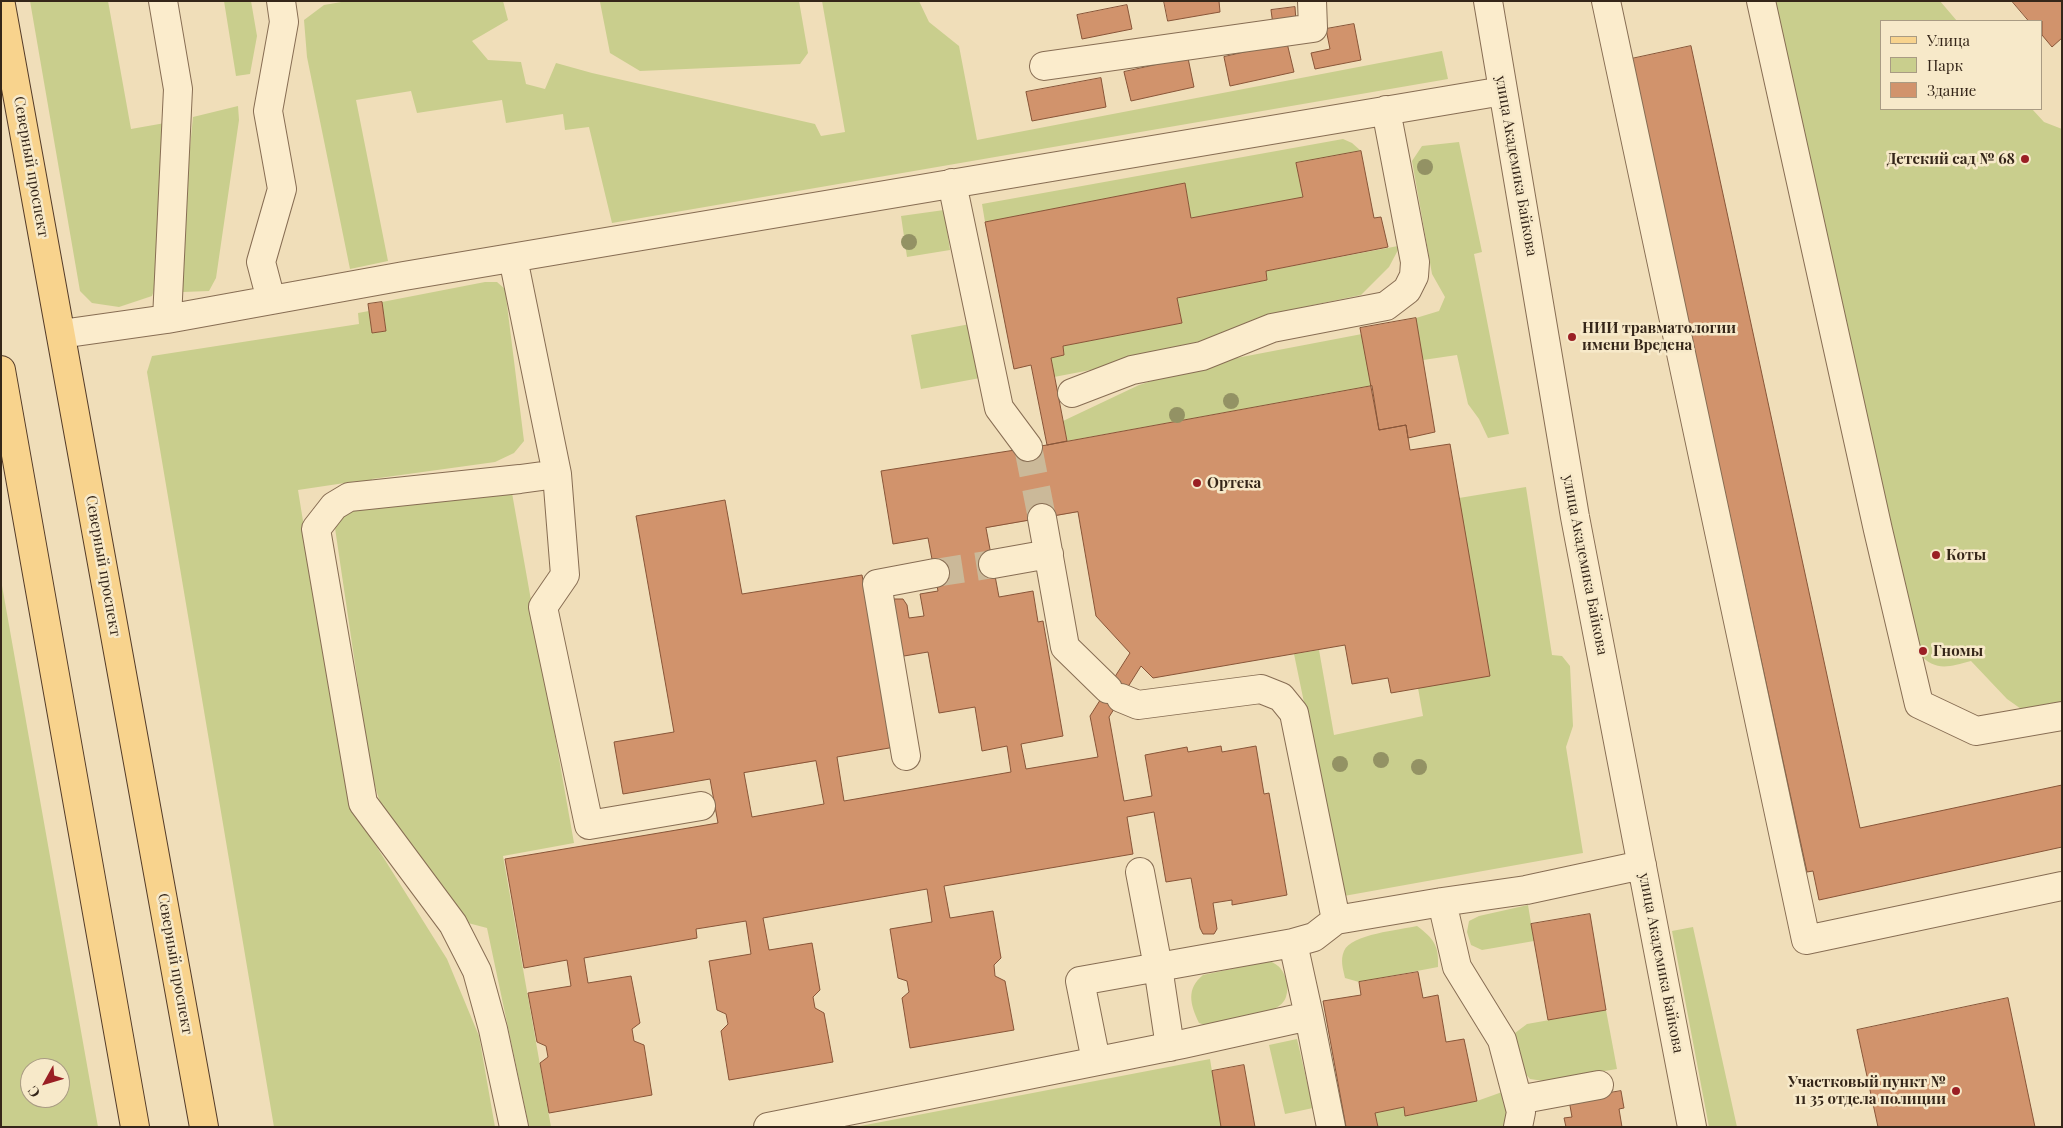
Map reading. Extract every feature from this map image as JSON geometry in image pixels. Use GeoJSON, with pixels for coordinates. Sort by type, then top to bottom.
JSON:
{"type":"FeatureCollection","features":[{"type":"Feature","properties":{"kind":"main road","name":"Северный проспект"},"geometry":{"type":"LineString","coordinates":[[1,5],[204,1127]]}},
{"type":"Feature","properties":{"kind":"main road"},"geometry":{"type":"LineString","coordinates":[[1,370],[135,1127]]}},
{"type":"Feature","properties":{"kind":"street"},"geometry":{"type":"LineString","coordinates":[[163,1],[178,89],[167,319]]}},
{"type":"Feature","properties":{"kind":"street"},"geometry":{"type":"LineString","coordinates":[[271,300],[261,262],[282,189],[268,111],[284,22],[281,1]]}},
{"type":"Feature","properties":{"kind":"street"},"geometry":{"type":"LineString","coordinates":[[1044,66],[1313,28],[1312,1]]}},
{"type":"Feature","properties":{"kind":"street","name":"улица Академика Байкова"},"geometry":{"type":"LineString","coordinates":[[1488,1],[1575,517],[1692,1127]]}},
{"type":"Feature","properties":{"kind":"street"},"geometry":{"type":"LineString","coordinates":[[1606,1],[1806,940],[2062,886]]}},
{"type":"Feature","properties":{"kind":"street"},"geometry":{"type":"LineString","coordinates":[[1761,1],[1919,704],[1976,731],[2062,716]]}},
{"type":"Feature","properties":{"kind":"street"},"geometry":{"type":"LineString","coordinates":[[61,334],[167,319],[952,183],[1504,91]]}},
{"type":"Feature","properties":{"kind":"street"},"geometry":{"type":"LineString","coordinates":[[1072,393],[1132,370],[1202,356],[1272,328],[1386,306],[1407,290],[1414,276],[1415,262],[1386,110]]}},
{"type":"Feature","properties":{"kind":"street"},"geometry":{"type":"LineString","coordinates":[[952,183],[999,408],[1028,447]]}},
{"type":"Feature","properties":{"kind":"street"},"geometry":{"type":"LineString","coordinates":[[513,258],[557,474],[565,575],[543,607],[589,825],[701,806]]}},
{"type":"Feature","properties":{"kind":"street"},"geometry":{"type":"LineString","coordinates":[[514,1127],[493,1029],[477,972],[453,924],[364,803],[316,529],[334,506],[349,497],[557,474]]}},
{"type":"Feature","properties":{"kind":"street"},"geometry":{"type":"LineString","coordinates":[[1042,518],[1065,647],[1114,693],[1138,705],[1261,689],[1281,697],[1294,713],[1336,920]]}},
{"type":"Feature","properties":{"kind":"street"},"geometry":{"type":"LineString","coordinates":[[993,564],[1049,554]]}},
{"type":"Feature","properties":{"kind":"street"},"geometry":{"type":"LineString","coordinates":[[906,756],[877,584],[935,573]]}},
{"type":"Feature","properties":{"kind":"street"},"geometry":{"type":"LineString","coordinates":[[1096,1061],[1080,980],[1293,943],[1314,937],[1336,920],[1526,890],[1642,865]]}},
{"type":"Feature","properties":{"kind":"street"},"geometry":{"type":"LineString","coordinates":[[1140,872],[1158,967],[1170,1047]]}},
{"type":"Feature","properties":{"kind":"street"},"geometry":{"type":"LineString","coordinates":[[1442,902],[1457,967],[1502,1040],[1521,1112],[1518,1127]]}},
{"type":"Feature","properties":{"kind":"street"},"geometry":{"type":"LineString","coordinates":[[1293,943],[1331,1127]]}},
{"type":"Feature","properties":{"kind":"street"},"geometry":{"type":"LineString","coordinates":[[768,1127],[1170,1047],[1308,1016]]}},
{"type":"Feature","properties":{"kind":"street"},"geometry":{"type":"LineString","coordinates":[[1518,1100],[1599,1085]]}},
{"type":"Feature","properties":{"kind":"green space"},"geometry":{"type":"Polygon","coordinates":[[[30,1],[108,1],[131,129],[165,123],[157,281],[152,296],[119,307],[92,303],[80,291],[30,1]]]}},
{"type":"Feature","properties":{"kind":"green space"},"geometry":{"type":"Polygon","coordinates":[[[224,1],[251,1],[257,36],[250,74],[236,76],[224,1]]]}},
{"type":"Feature","properties":{"kind":"green space"},"geometry":{"type":"Polygon","coordinates":[[[347,1],[503,1],[508,20],[472,41],[488,60],[521,62],[526,84],[545,89],[556,63],[815,124],[821,136],[845,132],[822,1],[919,1],[929,22],[959,46],[977,140],[1442,51],[1448,79],[612,223],[589,127],[565,130],[563,114],[506,123],[502,100],[417,113],[411,91],[356,100],[388,261],[350,269],[307,57],[304,20],[324,5],[347,1]]]}},
{"type":"Feature","properties":{"kind":"green space"},"geometry":{"type":"Polygon","coordinates":[[[799,1],[808,53],[800,64],[640,71],[610,53],[600,2],[799,1]]]}},
{"type":"Feature","properties":{"kind":"green space"},"geometry":{"type":"Polygon","coordinates":[[[1775,1],[1940,1],[1956,20],[1880,20],[1880,110],[2033,110],[2044,122],[2062,129],[2062,710],[2024,711],[2007,699],[1971,661],[1943,666],[1931,663],[1918,653],[1775,1]]]}},
{"type":"Feature","properties":{"kind":"green space"},"geometry":{"type":"Polygon","coordinates":[[[238,106],[239,120],[216,278],[209,291],[183,292],[177,278],[193,117],[238,106]]]}},
{"type":"Feature","properties":{"kind":"green space"},"geometry":{"type":"Polygon","coordinates":[[[1343,139],[1352,143],[1361,151],[1296,163],[1303,197],[1191,218],[1185,183],[985,222],[982,204],[1343,139]]]}},
{"type":"Feature","properties":{"kind":"green space"},"geometry":{"type":"Polygon","coordinates":[[[1459,142],[1482,252],[1474,254],[1509,434],[1488,438],[1479,419],[1468,404],[1457,355],[1423,360],[1416,318],[1439,311],[1445,297],[1432,274],[1412,161],[1422,146],[1459,142]]]}},
{"type":"Feature","properties":{"kind":"green space"},"geometry":{"type":"Polygon","coordinates":[[[944,210],[950,250],[907,257],[901,216],[944,210]]]}},
{"type":"Feature","properties":{"kind":"green space"},"geometry":{"type":"Polygon","coordinates":[[[1398,246],[1398,250],[1389,267],[1361,295],[1313,305],[1253,321],[1201,343],[1122,364],[1054,377],[1051,358],[1064,355],[1063,346],[1182,323],[1177,298],[1267,280],[1266,271],[1398,246]]]}},
{"type":"Feature","properties":{"kind":"green space"},"geometry":{"type":"Polygon","coordinates":[[[485,282],[497,282],[505,289],[524,441],[514,453],[495,462],[372,479],[370,488],[358,481],[298,490],[348,801],[447,959],[479,1036],[495,1127],[274,1127],[147,372],[152,356],[359,324],[358,313],[369,311],[372,333],[386,331],[382,302],[485,282]]]}},
{"type":"Feature","properties":{"kind":"green space"},"geometry":{"type":"Polygon","coordinates":[[[970,324],[980,378],[921,389],[911,335],[970,324]]]}},
{"type":"Feature","properties":{"kind":"green space"},"geometry":{"type":"Polygon","coordinates":[[[1362,334],[1372,386],[1067,441],[1063,421],[1139,385],[1205,364],[1362,334]]]}},
{"type":"Feature","properties":{"kind":"green space"},"geometry":{"type":"Polygon","coordinates":[[[1526,487],[1552,655],[1562,656],[1570,666],[1573,726],[1566,747],[1583,853],[1344,896],[1294,654],[1319,650],[1334,735],[1423,716],[1418,688],[1459,498],[1526,487]]]}},
{"type":"Feature","properties":{"kind":"green space"},"geometry":{"type":"Polygon","coordinates":[[[512,493],[574,843],[503,856],[551,1127],[529,1127],[487,928],[468,923],[408,850],[382,809],[371,773],[335,528],[341,515],[353,509],[512,493]]]}},
{"type":"Feature","properties":{"kind":"green space"},"geometry":{"type":"Polygon","coordinates":[[[1,580],[98,1127],[1,1127],[1,580]]]}},
{"type":"Feature","properties":{"kind":"green space"},"geometry":{"type":"Polygon","coordinates":[[[1528,905],[1534,941],[1482,950],[1471,945],[1467,932],[1469,921],[1479,916],[1528,905]]]}},
{"type":"Feature","properties":{"kind":"green space"},"geometry":{"type":"Polygon","coordinates":[[[1417,926],[1434,943],[1438,953],[1438,967],[1359,982],[1345,978],[1342,958],[1348,945],[1366,937],[1417,926]]]}},
{"type":"Feature","properties":{"kind":"green space"},"geometry":{"type":"Polygon","coordinates":[[[1693,927],[1737,1127],[1709,1127],[1672,931],[1693,927]]]}},
{"type":"Feature","properties":{"kind":"green space"},"geometry":{"type":"Polygon","coordinates":[[[1269,961],[1281,969],[1287,983],[1286,997],[1279,1006],[1270,1011],[1237,1020],[1208,1026],[1199,1023],[1193,1009],[1191,997],[1194,986],[1203,975],[1269,961]]]}},
{"type":"Feature","properties":{"kind":"green space"},"geometry":{"type":"Polygon","coordinates":[[[1606,1010],[1617,1069],[1544,1081],[1530,1079],[1523,1071],[1515,1033],[1527,1024],[1606,1010]]]}},
{"type":"Feature","properties":{"kind":"green space"},"geometry":{"type":"Polygon","coordinates":[[[1297,1039],[1313,1108],[1285,1114],[1269,1045],[1297,1039]]]}},
{"type":"Feature","properties":{"kind":"green space"},"geometry":{"type":"Polygon","coordinates":[[[1210,1059],[1221,1127],[855,1127],[1210,1059]]]}},
{"type":"Feature","properties":{"kind":"green space"},"geometry":{"type":"Polygon","coordinates":[[[1505,1091],[1510,1107],[1508,1127],[1378,1127],[1375,1113],[1404,1107],[1406,1116],[1477,1101],[1505,1091]]]}},
{"type":"Feature","properties":{"kind":"building"},"geometry":{"type":"Polygon","coordinates":[[[1164,1],[1219,1],[1220,12],[1168,21],[1164,1]]]}},
{"type":"Feature","properties":{"kind":"building"},"geometry":{"type":"Polygon","coordinates":[[[2012,1],[2062,1],[2062,38],[2052,47],[2043,36],[2043,20],[2028,20],[2012,1]]]}},
{"type":"Feature","properties":{"kind":"building"},"geometry":{"type":"Polygon","coordinates":[[[1127,5],[1132,29],[1082,39],[1077,15],[1127,5]]]}},
{"type":"Feature","properties":{"kind":"building"},"geometry":{"type":"Polygon","coordinates":[[[1295,7],[1296,22],[1273,25],[1271,10],[1295,7]]]}},
{"type":"Feature","properties":{"kind":"building"},"geometry":{"type":"Polygon","coordinates":[[[1354,24],[1361,60],[1315,69],[1311,53],[1330,49],[1326,29],[1354,24]]]}},
{"type":"Feature","properties":{"kind":"building"},"geometry":{"type":"Polygon","coordinates":[[[1287,43],[1294,72],[1230,86],[1224,57],[1287,43]]]}},
{"type":"Feature","properties":{"kind":"building"},"geometry":{"type":"Polygon","coordinates":[[[1691,46],[1860,828],[2062,785],[2062,847],[1819,900],[1813,871],[1807,872],[1631,59],[1691,46]]]}},
{"type":"Feature","properties":{"kind":"building"},"geometry":{"type":"Polygon","coordinates":[[[1188,58],[1194,87],[1131,101],[1124,72],[1188,58]]]}},
{"type":"Feature","properties":{"kind":"building"},"geometry":{"type":"Polygon","coordinates":[[[1101,78],[1106,107],[1032,121],[1026,92],[1101,78]]]}},
{"type":"Feature","properties":{"kind":"building"},"geometry":{"type":"Polygon","coordinates":[[[1361,151],[1374,218],[1381,217],[1388,247],[1266,271],[1267,280],[1177,298],[1182,323],[1063,346],[1064,355],[1051,358],[1067,441],[1047,445],[1031,365],[1014,369],[985,222],[1185,183],[1191,218],[1303,197],[1296,163],[1361,151]]]}},
{"type":"Feature","properties":{"kind":"building"},"geometry":{"type":"Polygon","coordinates":[[[382,302],[386,331],[372,333],[368,304],[382,302]]]}},
{"type":"Feature","properties":{"kind":"building"},"geometry":{"type":"Polygon","coordinates":[[[1416,318],[1435,432],[1408,438],[1406,425],[1379,430],[1360,328],[1416,318]]]}},
{"type":"Feature","properties":{"kind":"building"},"geometry":{"type":"Polygon","coordinates":[[[1372,386],[1379,430],[1406,425],[1410,450],[1450,444],[1490,676],[1391,693],[1388,678],[1352,684],[1345,645],[1153,678],[1141,666],[1109,717],[1124,801],[1152,796],[1145,755],[1187,747],[1188,752],[1221,746],[1222,752],[1256,746],[1264,794],[1269,793],[1287,895],[1232,905],[1232,900],[1213,903],[1217,929],[1214,934],[1203,934],[1200,928],[1191,878],[1166,882],[1154,812],[1127,817],[1133,854],[944,886],[950,918],[993,911],[1001,958],[994,965],[995,976],[1005,981],[1014,1030],[910,1048],[902,998],[909,992],[907,981],[898,978],[890,929],[932,922],[927,889],[763,918],[769,950],[812,943],[820,990],[813,997],[815,1008],[824,1013],[833,1062],[729,1080],[721,1031],[728,1024],[726,1014],[717,1010],[709,961],[751,954],[746,921],[696,929],[697,938],[584,958],[588,983],[631,976],[640,1023],[632,1029],[634,1041],[644,1045],[652,1095],[549,1113],[540,1063],[548,1057],[546,1046],[537,1042],[528,993],[571,986],[567,960],[524,968],[505,859],[718,823],[710,779],[623,794],[614,742],[674,732],[636,516],[725,500],[742,594],[862,575],[895,747],[837,757],[844,801],[1011,772],[1007,746],[982,751],[975,707],[939,713],[928,652],[898,657],[893,599],[903,599],[907,605],[909,618],[924,616],[920,594],[938,591],[928,538],[893,544],[881,471],[1047,445],[1372,386]],[[1078,512],[986,528],[999,597],[1033,591],[1038,622],[1043,621],[1063,736],[1021,744],[1026,769],[1098,757],[1090,716],[1130,653],[1096,616],[1078,512]],[[816,761],[744,773],[752,817],[824,804],[816,761]]]}},
{"type":"Feature","properties":{"kind":"building"},"geometry":{"type":"Polygon","coordinates":[[[1590,914],[1606,1010],[1548,1020],[1531,924],[1590,914]]]}},
{"type":"Feature","properties":{"kind":"building"},"geometry":{"type":"Polygon","coordinates":[[[1418,972],[1423,998],[1438,995],[1446,1042],[1464,1039],[1477,1101],[1405,1116],[1404,1107],[1375,1113],[1378,1127],[1346,1127],[1323,1001],[1361,995],[1359,982],[1418,972]]]}},
{"type":"Feature","properties":{"kind":"building"},"geometry":{"type":"Polygon","coordinates":[[[2008,998],[2035,1127],[1878,1127],[1857,1030],[2008,998]]]}},
{"type":"Feature","properties":{"kind":"building"},"geometry":{"type":"Polygon","coordinates":[[[1244,1065],[1255,1127],[1221,1127],[1212,1071],[1244,1065]]]}},
{"type":"Feature","properties":{"kind":"building"},"geometry":{"type":"Polygon","coordinates":[[[1621,1091],[1624,1108],[1619,1109],[1622,1127],[1566,1127],[1564,1118],[1572,1117],[1569,1100],[1621,1091]]]}},
{"type":"Feature","properties":{"kind":"tunnel"},"geometry":{"type":"LineString","coordinates":[[1028,447],[1042,518]]}},
{"type":"Feature","properties":{"kind":"tunnel"},"geometry":{"type":"LineString","coordinates":[[935,573],[993,564]]}},
{"type":"Feature","properties":{"kind":"place","name":"Детский сад № 68"},"geometry":{"type":"Point","coordinates":[2025,159]}},
{"type":"Feature","properties":{"kind":"place","name":"НИИ травматологии имени Вредена"},"geometry":{"type":"Point","coordinates":[1572,337]}},
{"type":"Feature","properties":{"kind":"place","name":"Ортека"},"geometry":{"type":"Point","coordinates":[1197,483]}},
{"type":"Feature","properties":{"kind":"place","name":"Коты"},"geometry":{"type":"Point","coordinates":[1936,555]}},
{"type":"Feature","properties":{"kind":"place","name":"Гномы"},"geometry":{"type":"Point","coordinates":[1923,651]}},
{"type":"Feature","properties":{"kind":"place","name":"Участковый пункт № 11 35 отдела полиции"},"geometry":{"type":"Point","coordinates":[1956,1091]}}]}
